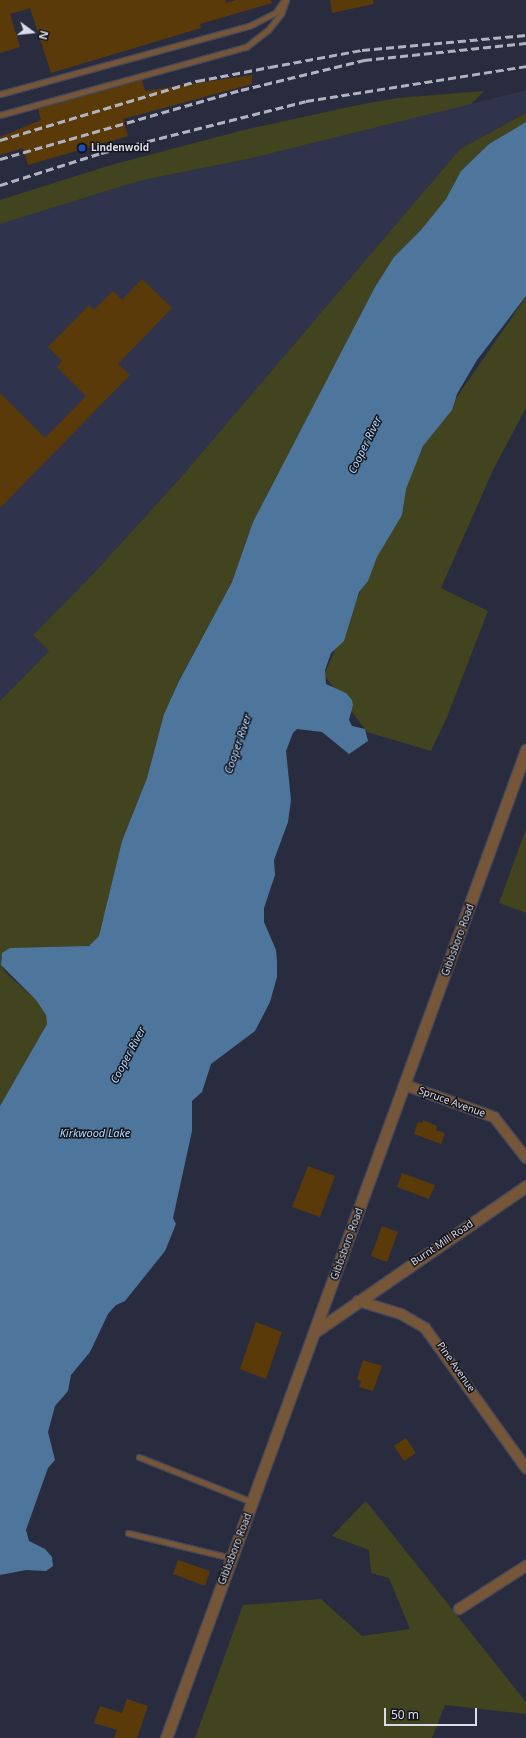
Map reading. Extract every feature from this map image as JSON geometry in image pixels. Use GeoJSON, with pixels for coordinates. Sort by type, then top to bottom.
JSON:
{"type":"FeatureCollection","features":[{"type":"Feature","properties":{"kind":"street","name":"Gibbsboro Road"},"geometry":{"type":"LineString","coordinates":[[166,1738],[231,1558],[316,1331],[526,750]]}},
{"type":"Feature","properties":{"kind":"street","name":"Spruce Avenue"},"geometry":{"type":"LineString","coordinates":[[405,1085],[494,1117],[526,1158]]}},
{"type":"Feature","properties":{"kind":"street","name":"Burnt Mill Road"},"geometry":{"type":"LineString","coordinates":[[316,1331],[526,1186]]}},
{"type":"Feature","properties":{"kind":"street","name":"Pine Avenue"},"geometry":{"type":"LineString","coordinates":[[358,1301],[402,1314],[425,1328],[526,1468]]}},
{"type":"Feature","properties":{"kind":"street"},"geometry":{"type":"LineString","coordinates":[[459,1609],[526,1566]]}},
{"type":"Feature","properties":{"kind":"lane"},"geometry":{"type":"LineString","coordinates":[[0,94],[249,26],[276,12],[285,0]]}},
{"type":"Feature","properties":{"kind":"lane"},"geometry":{"type":"LineString","coordinates":[[0,115],[246,46],[268,30],[281,14],[285,0]]}},
{"type":"Feature","properties":{"kind":"lane"},"geometry":{"type":"LineString","coordinates":[[139,1457],[252,1502]]}},
{"type":"Feature","properties":{"kind":"lane"},"geometry":{"type":"LineString","coordinates":[[128,1533],[231,1558]]}},
{"type":"Feature","properties":{"kind":"shaded area"},"geometry":{"type":"Polygon","coordinates":[[[526,90],[526,113],[460,149],[183,475],[95,572],[33,635],[49,651],[0,701],[0,224],[139,181],[248,159],[526,90]]]}},
{"type":"Feature","properties":{"kind":"green space"},"geometry":{"type":"Polygon","coordinates":[[[484,91],[471,104],[248,159],[139,181],[0,224],[0,200],[111,165],[244,130],[358,105],[398,98],[484,91]]]}},
{"type":"Feature","properties":{"kind":"green space"},"geometry":{"type":"Polygon","coordinates":[[[526,113],[526,122],[489,144],[461,171],[446,199],[421,230],[394,257],[375,287],[253,522],[232,582],[179,680],[164,714],[147,778],[122,841],[99,936],[94,944],[81,947],[10,948],[1,958],[1,965],[5,972],[36,1000],[46,1015],[47,1024],[0,1106],[0,701],[49,651],[33,635],[95,572],[183,475],[460,149],[526,113]]]}},
{"type":"Feature","properties":{"kind":"green space"},"geometry":{"type":"Polygon","coordinates":[[[526,297],[526,408],[494,468],[441,588],[488,611],[447,717],[431,751],[367,732],[324,675],[423,446],[526,297]]]}},
{"type":"Feature","properties":{"kind":"green space"},"geometry":{"type":"Polygon","coordinates":[[[526,829],[526,913],[499,903],[526,829]]]}},
{"type":"Feature","properties":{"kind":"green space"},"geometry":{"type":"Polygon","coordinates":[[[366,1501],[526,1702],[526,1714],[445,1705],[432,1738],[195,1738],[243,1605],[321,1599],[362,1636],[410,1629],[389,1578],[371,1573],[369,1550],[332,1536],[366,1501]]]}},
{"type":"Feature","properties":{"kind":"water","name":"Kirkwood Lake"},"geometry":{"type":"Polygon","coordinates":[[[526,122],[526,296],[477,360],[457,394],[452,410],[423,446],[406,489],[402,515],[377,557],[368,581],[359,592],[344,641],[331,653],[325,670],[326,684],[346,693],[352,700],[353,705],[349,720],[352,726],[365,729],[368,741],[349,754],[322,732],[297,729],[293,733],[286,751],[291,800],[288,822],[274,860],[275,875],[264,908],[264,922],[276,950],[277,961],[277,977],[270,1002],[255,1031],[211,1064],[202,1092],[192,1101],[192,1131],[173,1218],[176,1224],[165,1251],[125,1301],[116,1305],[108,1314],[90,1352],[71,1375],[68,1391],[55,1406],[48,1432],[55,1460],[48,1468],[26,1530],[29,1541],[45,1549],[52,1557],[53,1566],[46,1571],[26,1570],[0,1575],[0,1106],[47,1024],[46,1015],[36,1000],[1,965],[2,953],[10,948],[89,946],[99,936],[122,841],[147,778],[164,714],[179,681],[232,582],[253,522],[375,287],[394,257],[421,230],[446,199],[461,171],[489,144],[526,122]]]}},
{"type":"Feature","properties":{"kind":"building"},"geometry":{"type":"Polygon","coordinates":[[[0,0],[226,0],[226,3],[236,0],[271,0],[272,3],[200,24],[201,28],[51,73],[30,8],[10,14],[20,47],[0,53],[0,0]]]}},
{"type":"Feature","properties":{"kind":"building"},"geometry":{"type":"Polygon","coordinates":[[[330,0],[373,0],[374,4],[332,13],[330,0]]]}},
{"type":"Feature","properties":{"kind":"building"},"geometry":{"type":"Polygon","coordinates":[[[252,75],[252,84],[123,119],[128,136],[28,165],[23,148],[0,155],[0,137],[41,120],[38,109],[142,80],[145,91],[252,75]]]}},
{"type":"Feature","properties":{"kind":"building"},"geometry":{"type":"Polygon","coordinates":[[[142,279],[172,308],[118,364],[130,375],[0,508],[0,393],[45,438],[86,396],[57,367],[62,361],[48,347],[89,305],[94,310],[113,291],[122,300],[142,279]]]}},
{"type":"Feature","properties":{"kind":"building"},"geometry":{"type":"Polygon","coordinates":[[[423,1120],[437,1126],[436,1130],[445,1133],[441,1144],[414,1134],[418,1122],[422,1123],[423,1120]]]}},
{"type":"Feature","properties":{"kind":"building"},"geometry":{"type":"Polygon","coordinates":[[[308,1166],[335,1176],[320,1217],[292,1207],[308,1166]]]}},
{"type":"Feature","properties":{"kind":"building"},"geometry":{"type":"Polygon","coordinates":[[[402,1173],[435,1185],[429,1199],[397,1187],[402,1173]]]}},
{"type":"Feature","properties":{"kind":"building"},"geometry":{"type":"Polygon","coordinates":[[[382,1226],[398,1232],[387,1262],[371,1256],[382,1226]]]}},
{"type":"Feature","properties":{"kind":"building"},"geometry":{"type":"Polygon","coordinates":[[[256,1322],[282,1332],[266,1379],[240,1369],[256,1322]]]}},
{"type":"Feature","properties":{"kind":"building"},"geometry":{"type":"Polygon","coordinates":[[[363,1360],[382,1366],[373,1391],[359,1387],[361,1381],[357,1379],[363,1360]]]}},
{"type":"Feature","properties":{"kind":"building"},"geometry":{"type":"Polygon","coordinates":[[[406,1438],[416,1453],[404,1461],[394,1446],[406,1438]]]}},
{"type":"Feature","properties":{"kind":"building"},"geometry":{"type":"Polygon","coordinates":[[[178,1560],[210,1571],[205,1586],[173,1574],[178,1560]]]}},
{"type":"Feature","properties":{"kind":"building"},"geometry":{"type":"Polygon","coordinates":[[[127,1699],[148,1706],[137,1738],[114,1738],[117,1730],[94,1723],[100,1706],[122,1713],[127,1699]]]}},
{"type":"Feature","properties":{"kind":"railway"},"geometry":{"type":"LineString","coordinates":[[0,140],[197,81],[362,50],[526,35]]}},
{"type":"Feature","properties":{"kind":"railway"},"geometry":{"type":"LineString","coordinates":[[0,159],[241,90],[364,60],[526,43]]}},
{"type":"Feature","properties":{"kind":"railway"},"geometry":{"type":"LineString","coordinates":[[0,185],[101,153],[306,101],[526,66]]}},
{"type":"Feature","properties":{"kind":"place","name":"Lindenwold"},"geometry":{"type":"Point","coordinates":[82,148]}},
{"type":"Feature","properties":{"kind":"water label","name":"Cooper River"},"geometry":{"type":"Point","coordinates":[365,445]}},
{"type":"Feature","properties":{"kind":"water label","name":"Cooper River"},"geometry":{"type":"Point","coordinates":[238,744]}},
{"type":"Feature","properties":{"kind":"water label","name":"Cooper River"},"geometry":{"type":"Point","coordinates":[128,1055]}}]}
